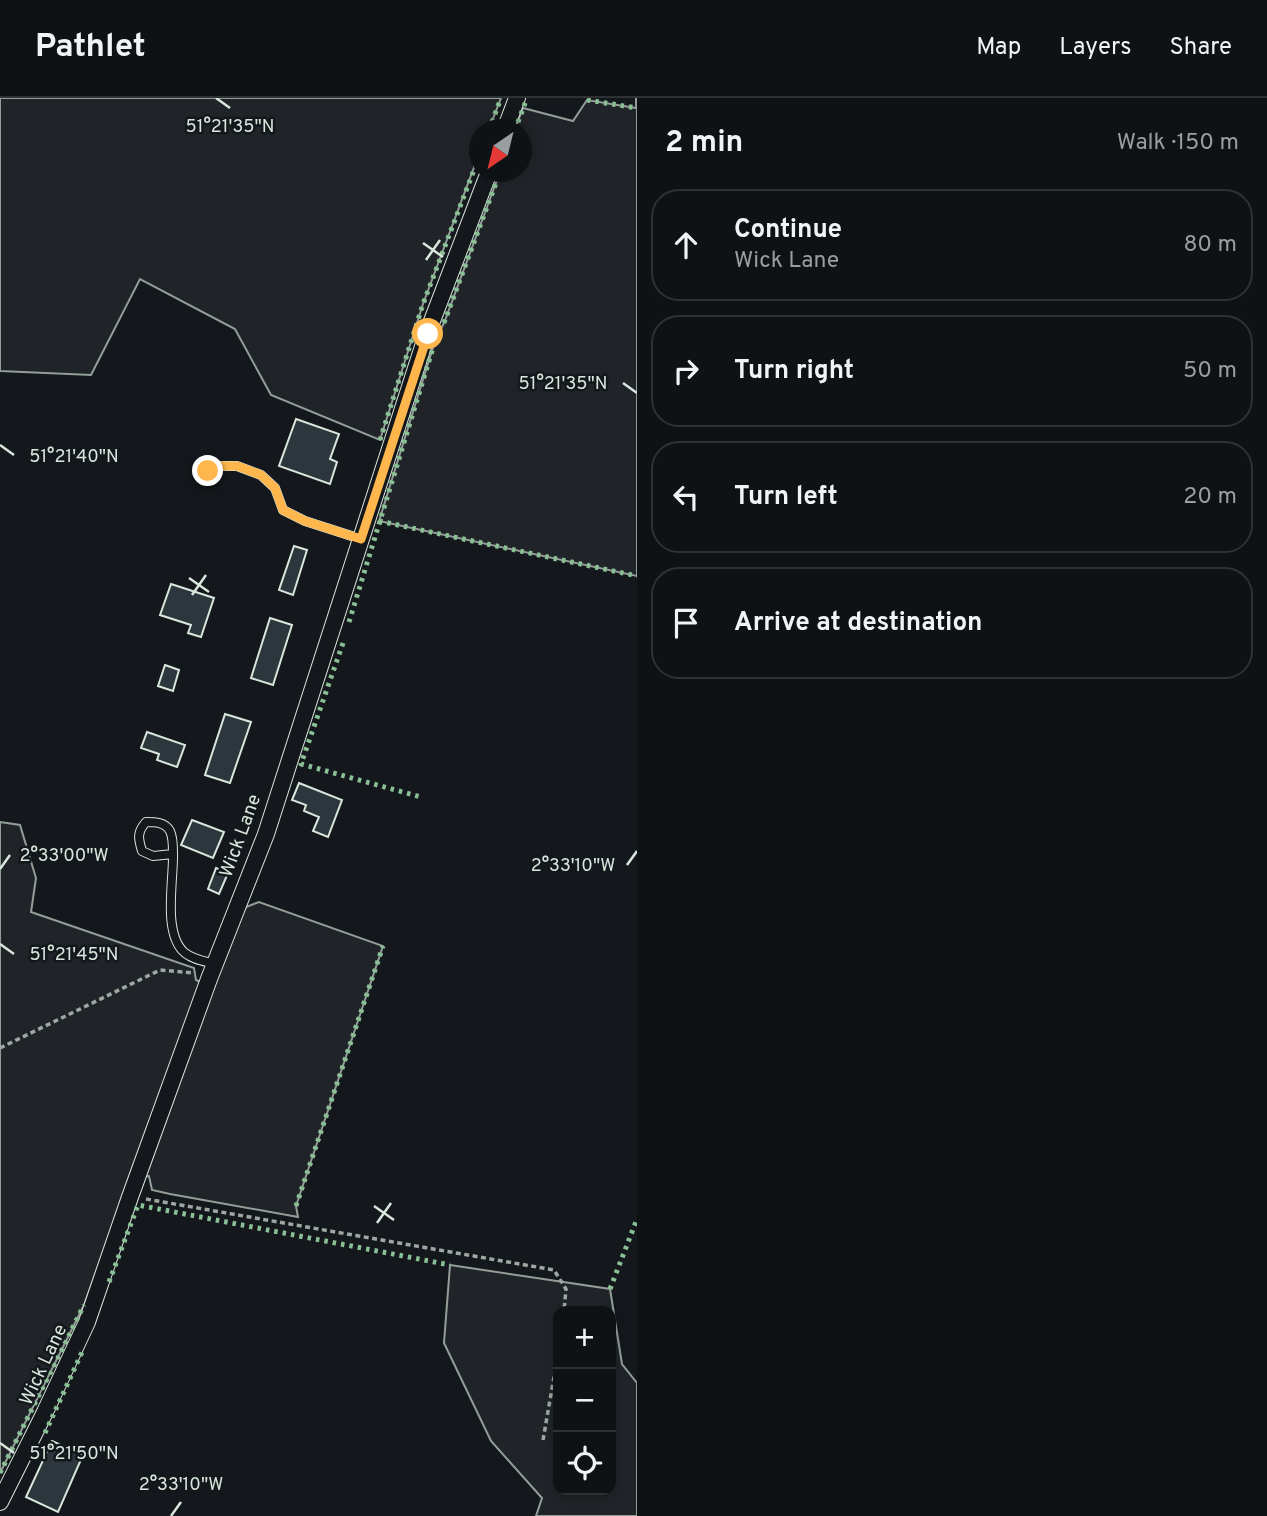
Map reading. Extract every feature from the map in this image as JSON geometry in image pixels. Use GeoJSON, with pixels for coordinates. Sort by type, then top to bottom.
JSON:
{"type":"FeatureCollection","features":[{"type":"Feature","properties":{"kind":"street"},"geometry":{"type":"LineString","coordinates":[[509,119],[517,98]]}},
{"type":"Feature","properties":{"kind":"street","name":"Wick Lane"},"geometry":{"type":"LineString","coordinates":[[0,1502],[87,1322],[212,971],[266,834],[428,334],[485,182]]}},
{"type":"Feature","properties":{"kind":"lane"},"geometry":{"type":"LineString","coordinates":[[208,471],[219,466],[237,466],[261,475],[275,488],[283,510],[305,521],[361,539]]}},
{"type":"Feature","properties":{"kind":"lane"},"geometry":{"type":"LineString","coordinates":[[173,854],[153,856],[142,850],[140,830],[146,822],[159,822],[170,830],[173,842],[173,854],[171,909],[173,933],[183,951],[212,971]]}},
{"type":"Feature","properties":{"kind":"path"},"geometry":{"type":"LineString","coordinates":[[0,1048],[160,970],[196,973],[212,971]]}},
{"type":"Feature","properties":{"kind":"path"},"geometry":{"type":"LineString","coordinates":[[130,1196],[554,1270],[566,1289],[564,1306]]}},
{"type":"Feature","properties":{"kind":"path"},"geometry":{"type":"LineString","coordinates":[[543,1440],[555,1369]]}},
{"type":"Feature","properties":{"kind":"shaded area"},"geometry":{"type":"Polygon","coordinates":[[[0,98],[501,98],[493,119],[469,119],[469,181],[423,304],[380,440],[271,395],[235,329],[140,279],[91,375],[0,371],[0,98]]]}},
{"type":"Feature","properties":{"kind":"shaded area"},"geometry":{"type":"Polygon","coordinates":[[[637,98],[637,576],[379,521],[436,338],[496,182],[532,182],[532,119],[519,119],[523,108],[573,121],[587,100],[636,108],[637,98]]]}},
{"type":"Feature","properties":{"kind":"shaded area"},"geometry":{"type":"Polygon","coordinates":[[[0,822],[20,825],[36,878],[31,912],[194,968],[196,980],[200,982],[246,907],[259,902],[383,946],[296,1206],[298,1217],[152,1190],[149,1176],[130,1178],[84,1305],[0,1473],[0,822]]]}},
{"type":"Feature","properties":{"kind":"shaded area"},"geometry":{"type":"Polygon","coordinates":[[[450,1265],[610,1289],[613,1306],[553,1306],[553,1495],[616,1495],[616,1326],[622,1364],[637,1383],[637,1516],[536,1516],[542,1498],[491,1441],[444,1343],[450,1265]]]}},
{"type":"Feature","properties":{"kind":"building"},"geometry":{"type":"Polygon","coordinates":[[[296,419],[339,434],[330,459],[337,462],[330,484],[279,466],[296,419]]]}},
{"type":"Feature","properties":{"kind":"building"},"geometry":{"type":"Polygon","coordinates":[[[294,546],[307,550],[293,595],[279,590],[294,546]]]}},
{"type":"Feature","properties":{"kind":"building"},"geometry":{"type":"Polygon","coordinates":[[[171,584],[214,598],[201,637],[188,633],[191,625],[160,615],[171,584]]]}},
{"type":"Feature","properties":{"kind":"building"},"geometry":{"type":"Polygon","coordinates":[[[270,618],[292,625],[273,685],[251,678],[270,618]]]}},
{"type":"Feature","properties":{"kind":"building"},"geometry":{"type":"Polygon","coordinates":[[[165,665],[179,670],[173,691],[158,686],[165,665]]]}},
{"type":"Feature","properties":{"kind":"building"},"geometry":{"type":"Polygon","coordinates":[[[225,714],[251,722],[230,783],[205,775],[225,714]]]}},
{"type":"Feature","properties":{"kind":"building"},"geometry":{"type":"Polygon","coordinates":[[[147,732],[185,745],[177,767],[157,760],[159,754],[141,748],[147,732]]]}},
{"type":"Feature","properties":{"kind":"building"},"geometry":{"type":"Polygon","coordinates":[[[299,783],[342,800],[328,837],[313,831],[319,817],[304,811],[306,805],[292,800],[299,783]]]}},
{"type":"Feature","properties":{"kind":"building"},"geometry":{"type":"Polygon","coordinates":[[[192,820],[224,832],[213,858],[181,845],[192,820]]]}},
{"type":"Feature","properties":{"kind":"building"},"geometry":{"type":"Polygon","coordinates":[[[216,868],[228,873],[219,894],[208,889],[216,868]]]}},
{"type":"Feature","properties":{"kind":"building"},"geometry":{"type":"Polygon","coordinates":[[[52,1441],[83,1455],[58,1512],[26,1497],[52,1441]]]}},
{"type":"Feature","properties":{"kind":"hedge"},"geometry":{"type":"LineString","coordinates":[[493,119],[501,98]]}},
{"type":"Feature","properties":{"kind":"hedge"},"geometry":{"type":"LineString","coordinates":[[519,119],[527,98]]}},
{"type":"Feature","properties":{"kind":"hedge"},"geometry":{"type":"LineString","coordinates":[[587,100],[637,108]]}},
{"type":"Feature","properties":{"kind":"hedge"},"geometry":{"type":"LineString","coordinates":[[380,440],[423,304],[469,182]]}},
{"type":"Feature","properties":{"kind":"hedge"},"geometry":{"type":"LineString","coordinates":[[444,323],[496,182]]}},
{"type":"Feature","properties":{"kind":"hedge"},"geometry":{"type":"LineString","coordinates":[[349,622],[436,338]]}},
{"type":"Feature","properties":{"kind":"hedge"},"geometry":{"type":"LineString","coordinates":[[379,521],[637,576]]}},
{"type":"Feature","properties":{"kind":"hedge"},"geometry":{"type":"LineString","coordinates":[[343,643],[301,764],[421,797]]}},
{"type":"Feature","properties":{"kind":"hedge"},"geometry":{"type":"LineString","coordinates":[[296,1206],[383,946]]}},
{"type":"Feature","properties":{"kind":"hedge"},"geometry":{"type":"LineString","coordinates":[[109,1282],[138,1205],[450,1265]]}},
{"type":"Feature","properties":{"kind":"hedge"},"geometry":{"type":"LineString","coordinates":[[610,1289],[637,1219]]}},
{"type":"Feature","properties":{"kind":"hedge"},"geometry":{"type":"LineString","coordinates":[[0,1473],[84,1305]]}},
{"type":"Feature","properties":{"kind":"hedge"},"geometry":{"type":"LineString","coordinates":[[45,1433],[83,1350]]}},
{"type":"Feature","properties":{"kind":"route"},"geometry":{"type":"LineString","coordinates":[[208,471],[219,466],[237,466],[261,475],[275,488],[283,510],[305,521],[361,539],[428,334]]}}]}
